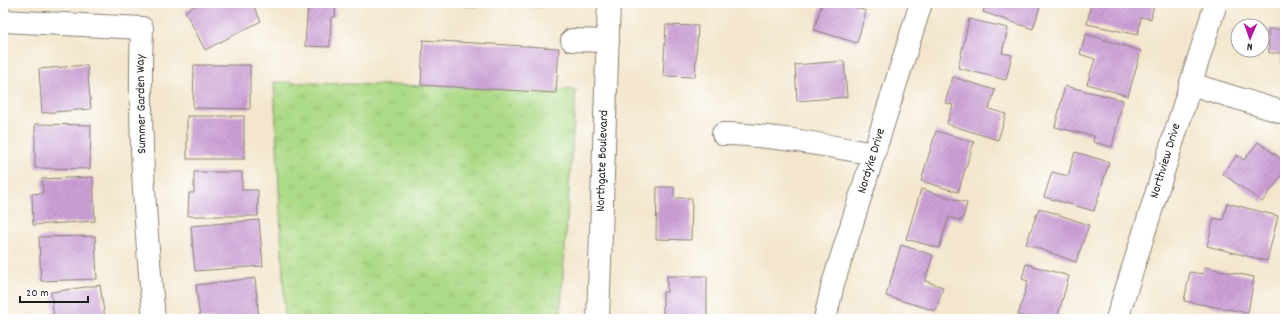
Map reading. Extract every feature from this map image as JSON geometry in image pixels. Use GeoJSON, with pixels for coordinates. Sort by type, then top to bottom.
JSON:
{"type":"FeatureCollection","features":[{"type":"Feature","properties":{"kind":"street","name":"Northgate Boulevard"},"geometry":{"type":"LineString","coordinates":[[598,319],[609,3]]}},
{"type":"Feature","properties":{"kind":"street","name":"Nordyke Drive"},"geometry":{"type":"LineString","coordinates":[[825,319],[833,284],[921,3]]}},
{"type":"Feature","properties":{"kind":"street","name":"Northview Drive"},"geometry":{"type":"LineString","coordinates":[[1117,319],[1216,3]]}},
{"type":"Feature","properties":{"kind":"street","name":"Summer Garden Way"},"geometry":{"type":"LineString","coordinates":[[3,21],[142,28],[140,85],[148,257],[154,319]]}},
{"type":"Feature","properties":{"kind":"street"},"geometry":{"type":"LineString","coordinates":[[572,40],[608,41]]}},
{"type":"Feature","properties":{"kind":"street"},"geometry":{"type":"LineString","coordinates":[[1191,84],[1285,113]]}},
{"type":"Feature","properties":{"kind":"street"},"geometry":{"type":"LineString","coordinates":[[723,134],[760,135],[794,139],[874,154]]}},
{"type":"Feature","properties":{"kind":"green space"},"geometry":{"type":"Polygon","coordinates":[[[464,3],[543,3],[543,7],[478,4],[477,6],[464,6],[464,3]]]}},
{"type":"Feature","properties":{"kind":"green space"},"geometry":{"type":"Polygon","coordinates":[[[274,82],[576,90],[560,319],[285,319],[274,82]]]}},
{"type":"Feature","properties":{"kind":"building"},"geometry":{"type":"Polygon","coordinates":[[[200,3],[256,3],[257,5],[254,7],[261,21],[205,50],[185,11],[200,3]]]}},
{"type":"Feature","properties":{"kind":"building"},"geometry":{"type":"Polygon","coordinates":[[[308,3],[336,3],[335,17],[331,17],[330,47],[305,46],[308,3]]]}},
{"type":"Feature","properties":{"kind":"building"},"geometry":{"type":"Polygon","coordinates":[[[822,3],[858,3],[856,8],[866,11],[857,43],[814,30],[822,3]]]}},
{"type":"Feature","properties":{"kind":"building"},"geometry":{"type":"Polygon","coordinates":[[[986,3],[1041,3],[1033,29],[983,12],[986,3]]]}},
{"type":"Feature","properties":{"kind":"building"},"geometry":{"type":"Polygon","coordinates":[[[1091,3],[1154,3],[1151,19],[1141,17],[1138,35],[1087,24],[1091,3]]]}},
{"type":"Feature","properties":{"kind":"building"},"geometry":{"type":"Polygon","coordinates":[[[969,19],[1008,28],[1002,53],[1012,55],[1006,80],[958,68],[969,19]]]}},
{"type":"Feature","properties":{"kind":"building"},"geometry":{"type":"Polygon","coordinates":[[[666,25],[698,26],[695,77],[663,76],[666,25]]]}},
{"type":"Feature","properties":{"kind":"building"},"geometry":{"type":"Polygon","coordinates":[[[1270,29],[1285,29],[1285,76],[1282,76],[1281,53],[1270,53],[1270,29]]]}},
{"type":"Feature","properties":{"kind":"building"},"geometry":{"type":"Polygon","coordinates":[[[1086,34],[1141,51],[1128,96],[1087,84],[1095,59],[1080,54],[1086,34]]]}},
{"type":"Feature","properties":{"kind":"building"},"geometry":{"type":"Polygon","coordinates":[[[423,40],[559,48],[556,93],[421,85],[423,40]]]}},
{"type":"Feature","properties":{"kind":"building"},"geometry":{"type":"Polygon","coordinates":[[[844,61],[847,97],[797,101],[795,65],[844,61]]]}},
{"type":"Feature","properties":{"kind":"building"},"geometry":{"type":"Polygon","coordinates":[[[87,65],[91,109],[42,113],[39,69],[87,65]]]}},
{"type":"Feature","properties":{"kind":"building"},"geometry":{"type":"Polygon","coordinates":[[[194,65],[250,65],[250,109],[193,108],[194,65]]]}},
{"type":"Feature","properties":{"kind":"building"},"geometry":{"type":"Polygon","coordinates":[[[953,77],[995,90],[989,109],[1006,114],[998,140],[947,124],[953,105],[945,103],[953,77]]]}},
{"type":"Feature","properties":{"kind":"building"},"geometry":{"type":"Polygon","coordinates":[[[1065,86],[1123,100],[1112,147],[1093,142],[1094,136],[1055,127],[1065,86]]]}},
{"type":"Feature","properties":{"kind":"building"},"geometry":{"type":"Polygon","coordinates":[[[187,116],[244,116],[244,159],[187,159],[187,116]]]}},
{"type":"Feature","properties":{"kind":"building"},"geometry":{"type":"Polygon","coordinates":[[[35,124],[91,125],[90,169],[35,168],[35,124]]]}},
{"type":"Feature","properties":{"kind":"building"},"geometry":{"type":"Polygon","coordinates":[[[936,131],[974,142],[958,192],[921,181],[936,131]]]}},
{"type":"Feature","properties":{"kind":"building"},"geometry":{"type":"Polygon","coordinates":[[[1258,142],[1285,162],[1285,171],[1262,202],[1223,174],[1237,155],[1244,160],[1258,142]]]}},
{"type":"Feature","properties":{"kind":"building"},"geometry":{"type":"Polygon","coordinates":[[[1075,152],[1109,162],[1094,211],[1044,197],[1052,172],[1068,176],[1075,152]]]}},
{"type":"Feature","properties":{"kind":"building"},"geometry":{"type":"Polygon","coordinates":[[[194,172],[242,172],[242,190],[258,190],[258,216],[188,216],[189,193],[194,193],[194,172]]]}},
{"type":"Feature","properties":{"kind":"building"},"geometry":{"type":"Polygon","coordinates":[[[93,177],[95,221],[33,225],[32,194],[43,193],[42,179],[93,177]]]}},
{"type":"Feature","properties":{"kind":"building"},"geometry":{"type":"Polygon","coordinates":[[[657,187],[674,187],[674,198],[692,198],[691,240],[656,239],[657,187]]]}},
{"type":"Feature","properties":{"kind":"building"},"geometry":{"type":"Polygon","coordinates":[[[921,189],[967,203],[962,221],[949,217],[939,248],[906,239],[921,189]]]}},
{"type":"Feature","properties":{"kind":"building"},"geometry":{"type":"Polygon","coordinates":[[[1227,203],[1278,216],[1267,261],[1207,246],[1214,218],[1223,220],[1227,203]]]}},
{"type":"Feature","properties":{"kind":"building"},"geometry":{"type":"Polygon","coordinates":[[[1039,208],[1089,225],[1076,262],[1026,244],[1039,208]]]}},
{"type":"Feature","properties":{"kind":"building"},"geometry":{"type":"Polygon","coordinates":[[[259,220],[263,266],[195,271],[191,226],[259,220]]]}},
{"type":"Feature","properties":{"kind":"building"},"geometry":{"type":"Polygon","coordinates":[[[95,236],[97,279],[41,281],[39,237],[95,236]]]}},
{"type":"Feature","properties":{"kind":"building"},"geometry":{"type":"Polygon","coordinates":[[[901,245],[933,255],[925,281],[943,287],[936,311],[886,296],[901,245]]]}},
{"type":"Feature","properties":{"kind":"building"},"geometry":{"type":"Polygon","coordinates":[[[1026,264],[1069,276],[1057,319],[1034,319],[1018,315],[1028,281],[1022,279],[1026,264]]]}},
{"type":"Feature","properties":{"kind":"building"},"geometry":{"type":"Polygon","coordinates":[[[1205,267],[1254,277],[1248,313],[1184,301],[1190,272],[1203,274],[1205,267]]]}},
{"type":"Feature","properties":{"kind":"building"},"geometry":{"type":"Polygon","coordinates":[[[667,276],[707,276],[707,319],[663,319],[663,292],[667,292],[667,276]]]}},
{"type":"Feature","properties":{"kind":"building"},"geometry":{"type":"Polygon","coordinates":[[[255,278],[259,319],[200,319],[196,285],[255,278]]]}},
{"type":"Feature","properties":{"kind":"building"},"geometry":{"type":"Polygon","coordinates":[[[100,285],[105,319],[54,319],[51,292],[100,285]]]}},
{"type":"Feature","properties":{"kind":"building"},"geometry":{"type":"Polygon","coordinates":[[[1190,316],[1199,318],[1199,319],[1189,319],[1190,316]]]}}]}
